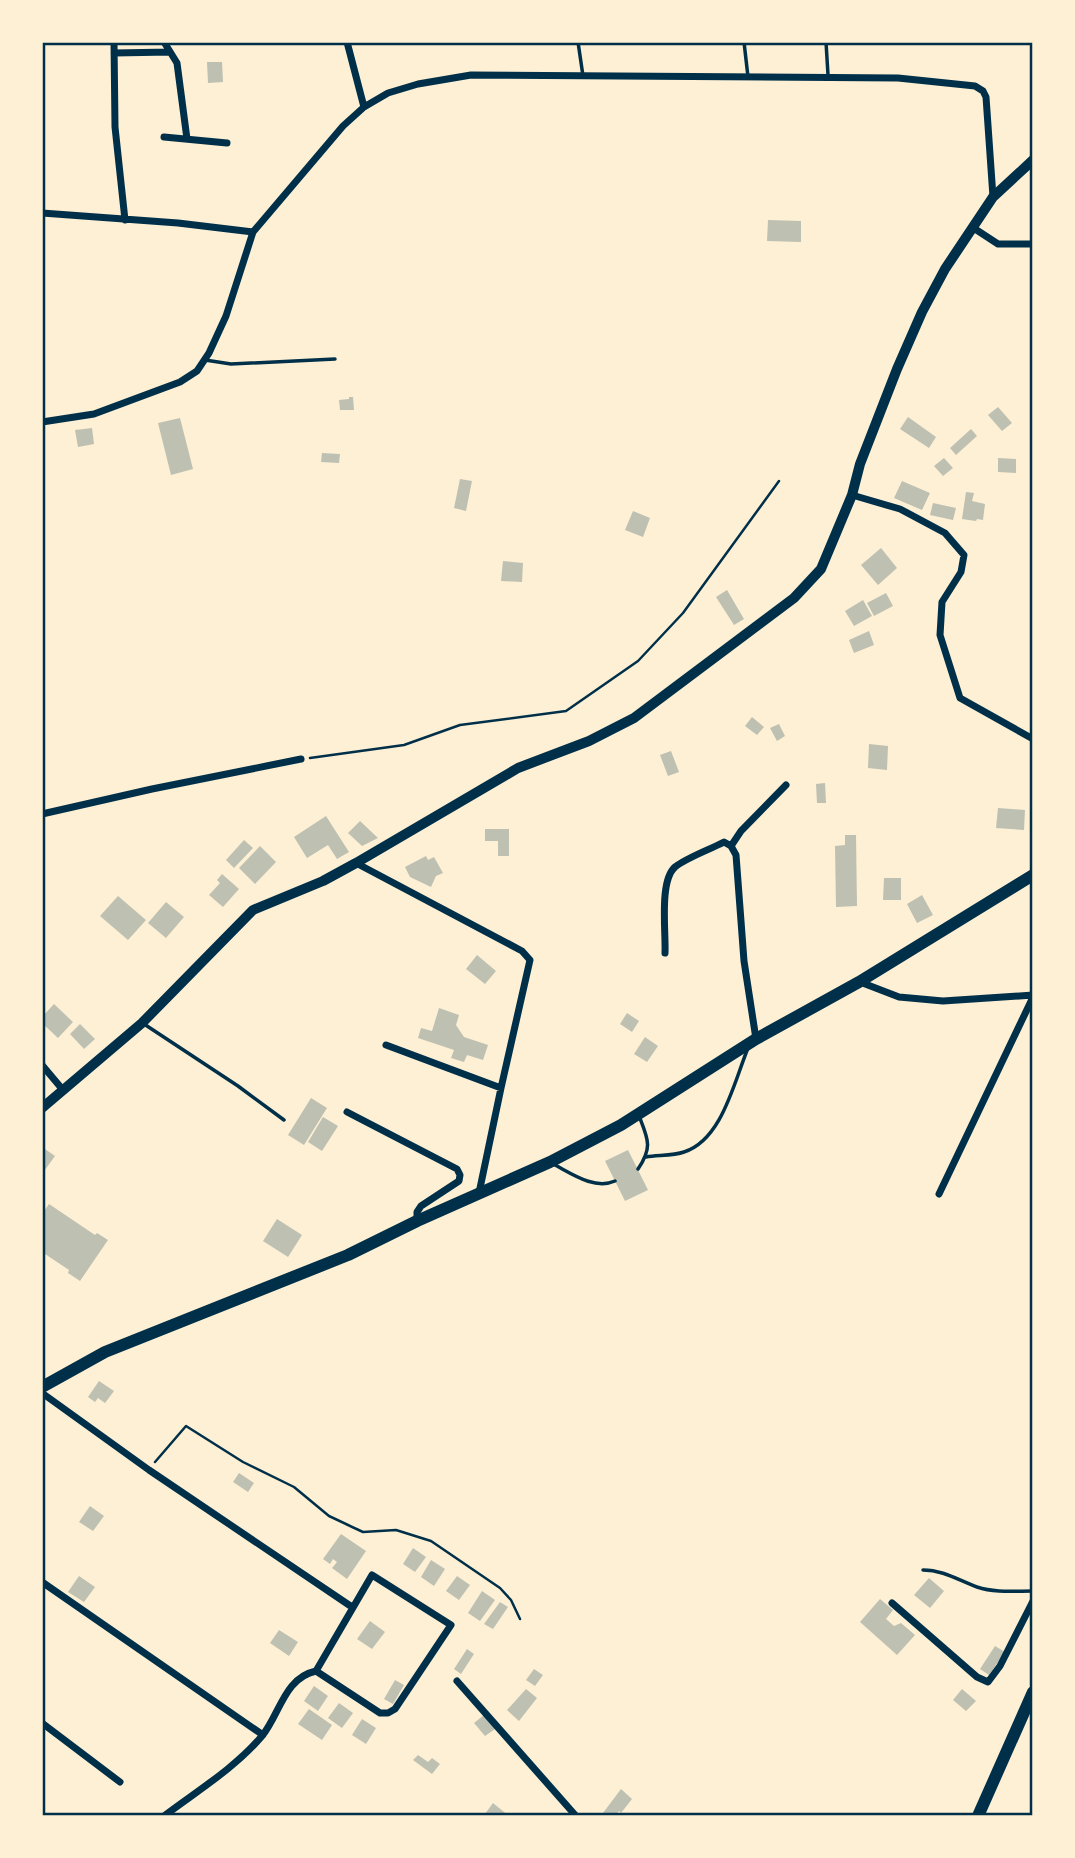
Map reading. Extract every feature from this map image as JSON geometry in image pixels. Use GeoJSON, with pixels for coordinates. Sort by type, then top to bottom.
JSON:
{"type":"FeatureCollection","features":[{"type":"Feature","properties":{"kind":"highway"},"geometry":{"type":"LineString","coordinates":[[42,1387],[105,1352],[348,1255],[550,1162],[639,1114],[753,1041],[859,982],[1033,874]]}},
{"type":"Feature","properties":{"kind":"highway"},"geometry":{"type":"LineString","coordinates":[[978,1816],[1033,1692]]}},
{"type":"Feature","properties":{"kind":"main road"},"geometry":{"type":"LineString","coordinates":[[42,1108],[142,1023],[253,910],[323,881],[518,768],[589,741],[634,718],[794,598],[821,569],[852,495],[860,464],[922,312],[972,227],[993,197],[1033,160]]}},
{"type":"Feature","properties":{"kind":"street"},"geometry":{"type":"LineString","coordinates":[[114,42],[115,127],[125,220]]}},
{"type":"Feature","properties":{"kind":"street"},"geometry":{"type":"LineString","coordinates":[[164,42],[177,63],[187,139]]}},
{"type":"Feature","properties":{"kind":"street"},"geometry":{"type":"LineString","coordinates":[[347,42],[364,107]]}},
{"type":"Feature","properties":{"kind":"street"},"geometry":{"type":"LineString","coordinates":[[114,53],[170,51]]}},
{"type":"Feature","properties":{"kind":"street"},"geometry":{"type":"LineString","coordinates":[[42,422],[94,414],[180,382],[197,371],[226,316],[253,232],[302,171],[364,107],[388,93],[418,84],[471,75],[898,78],[975,86],[983,91],[986,97],[993,197]]}},
{"type":"Feature","properties":{"kind":"street"},"geometry":{"type":"LineString","coordinates":[[164,138],[227,143]]}},
{"type":"Feature","properties":{"kind":"street"},"geometry":{"type":"LineString","coordinates":[[42,213],[253,232]]}},
{"type":"Feature","properties":{"kind":"street"},"geometry":{"type":"LineString","coordinates":[[972,227],[998,244],[1033,244]]}},
{"type":"Feature","properties":{"kind":"street"},"geometry":{"type":"LineString","coordinates":[[852,495],[900,509],[946,533],[964,555],[961,572],[942,602],[940,635],[960,698],[1033,738]]}},
{"type":"Feature","properties":{"kind":"street"},"geometry":{"type":"LineString","coordinates":[[42,814],[301,759]]}},
{"type":"Feature","properties":{"kind":"street"},"geometry":{"type":"LineString","coordinates":[[731,846],[741,831],[786,785]]}},
{"type":"Feature","properties":{"kind":"street"},"geometry":{"type":"LineString","coordinates":[[665,953],[665,887],[668,876],[675,868],[724,842],[731,846],[736,855],[753,1041]]}},
{"type":"Feature","properties":{"kind":"street"},"geometry":{"type":"LineString","coordinates":[[356,863],[522,951],[530,960],[500,1087],[480,1193]]}},
{"type":"Feature","properties":{"kind":"street"},"geometry":{"type":"LineString","coordinates":[[859,982],[899,997],[943,1001],[1033,996],[939,1194]]}},
{"type":"Feature","properties":{"kind":"street"},"geometry":{"type":"LineString","coordinates":[[386,1045],[500,1087]]}},
{"type":"Feature","properties":{"kind":"street"},"geometry":{"type":"LineString","coordinates":[[42,1065],[63,1090]]}},
{"type":"Feature","properties":{"kind":"street"},"geometry":{"type":"LineString","coordinates":[[347,1112],[457,1169],[459,1181],[421,1206],[417,1212],[418,1221]]}},
{"type":"Feature","properties":{"kind":"street"},"geometry":{"type":"LineString","coordinates":[[42,1393],[352,1607]]}},
{"type":"Feature","properties":{"kind":"street"},"geometry":{"type":"LineString","coordinates":[[164,1816],[231,1766],[263,1735],[296,1680],[316,1671],[372,1574],[451,1625],[395,1709],[388,1713],[380,1713],[316,1671]]}},
{"type":"Feature","properties":{"kind":"street"},"geometry":{"type":"LineString","coordinates":[[42,1582],[263,1735]]}},
{"type":"Feature","properties":{"kind":"street"},"geometry":{"type":"LineString","coordinates":[[892,1603],[977,1677],[988,1682],[1000,1666],[1033,1601]]}},
{"type":"Feature","properties":{"kind":"street"},"geometry":{"type":"LineString","coordinates":[[457,1681],[576,1816]]}},
{"type":"Feature","properties":{"kind":"street"},"geometry":{"type":"LineString","coordinates":[[42,1723],[120,1782]]}},
{"type":"Feature","properties":{"kind":"lane"},"geometry":{"type":"LineString","coordinates":[[578,42],[583,76]]}},
{"type":"Feature","properties":{"kind":"lane"},"geometry":{"type":"LineString","coordinates":[[744,42],[748,77]]}},
{"type":"Feature","properties":{"kind":"lane"},"geometry":{"type":"LineString","coordinates":[[825,42],[828,78]]}},
{"type":"Feature","properties":{"kind":"lane"},"geometry":{"type":"LineString","coordinates":[[204,360],[231,364],[335,359]]}},
{"type":"Feature","properties":{"kind":"lane"},"geometry":{"type":"LineString","coordinates":[[142,1023],[238,1086],[284,1120]]}},
{"type":"Feature","properties":{"kind":"lane"},"geometry":{"type":"LineString","coordinates":[[646,1157],[683,1152],[698,1146],[711,1135],[753,1041]]}},
{"type":"Feature","properties":{"kind":"lane"},"geometry":{"type":"LineString","coordinates":[[638,1169],[646,1157],[649,1142],[639,1114]]}},
{"type":"Feature","properties":{"kind":"lane"},"geometry":{"type":"LineString","coordinates":[[550,1162],[592,1182],[608,1184],[615,1181]]}},
{"type":"Feature","properties":{"kind":"lane"},"geometry":{"type":"LineString","coordinates":[[923,1570],[934,1570],[977,1587],[998,1591],[1033,1591]]}},
{"type":"Feature","properties":{"kind":"path"},"geometry":{"type":"LineString","coordinates":[[301,759],[404,745],[460,725],[566,711],[638,661],[683,613],[779,481]]}},
{"type":"Feature","properties":{"kind":"path"},"geometry":{"type":"LineString","coordinates":[[149,1469],[186,1426],[243,1462],[295,1487],[329,1516],[348,1525],[363,1532],[396,1530],[431,1541],[500,1588],[511,1600],[520,1619]]}},
{"type":"Feature","properties":{"kind":"building"},"geometry":{"type":"Polygon","coordinates":[[[207,62],[222,62],[223,82],[208,83],[207,62]]]}},
{"type":"Feature","properties":{"kind":"building"},"geometry":{"type":"Polygon","coordinates":[[[768,220],[801,221],[801,242],[767,241],[768,220]]]}},
{"type":"Feature","properties":{"kind":"building"},"geometry":{"type":"Polygon","coordinates":[[[353,397],[354,410],[340,410],[339,400],[353,397]]]}},
{"type":"Feature","properties":{"kind":"building"},"geometry":{"type":"Polygon","coordinates":[[[998,407],[1012,423],[1002,431],[988,415],[998,407]]]}},
{"type":"Feature","properties":{"kind":"building"},"geometry":{"type":"Polygon","coordinates":[[[908,417],[936,437],[929,448],[900,429],[908,417]]]}},
{"type":"Feature","properties":{"kind":"building"},"geometry":{"type":"Polygon","coordinates":[[[180,418],[193,469],[171,475],[158,423],[180,418]]]}},
{"type":"Feature","properties":{"kind":"building"},"geometry":{"type":"Polygon","coordinates":[[[92,428],[94,444],[78,447],[75,430],[92,428]]]}},
{"type":"Feature","properties":{"kind":"building"},"geometry":{"type":"Polygon","coordinates":[[[971,429],[977,436],[956,455],[950,448],[971,429]]]}},
{"type":"Feature","properties":{"kind":"building"},"geometry":{"type":"Polygon","coordinates":[[[322,453],[340,454],[339,463],[321,462],[322,453]]]}},
{"type":"Feature","properties":{"kind":"building"},"geometry":{"type":"Polygon","coordinates":[[[944,458],[953,468],[943,476],[934,466],[944,458]]]}},
{"type":"Feature","properties":{"kind":"building"},"geometry":{"type":"Polygon","coordinates":[[[998,458],[1016,459],[1016,473],[998,472],[998,458]]]}},
{"type":"Feature","properties":{"kind":"building"},"geometry":{"type":"Polygon","coordinates":[[[460,479],[472,481],[466,511],[454,508],[460,479]]]}},
{"type":"Feature","properties":{"kind":"building"},"geometry":{"type":"Polygon","coordinates":[[[902,481],[930,493],[922,510],[894,498],[902,481]]]}},
{"type":"Feature","properties":{"kind":"building"},"geometry":{"type":"Polygon","coordinates":[[[966,492],[974,493],[972,501],[985,504],[983,520],[962,519],[966,492]]]}},
{"type":"Feature","properties":{"kind":"building"},"geometry":{"type":"Polygon","coordinates":[[[933,503],[956,508],[953,520],[930,515],[933,503]]]}},
{"type":"Feature","properties":{"kind":"building"},"geometry":{"type":"Polygon","coordinates":[[[633,511],[650,518],[643,537],[625,530],[633,511]]]}},
{"type":"Feature","properties":{"kind":"building"},"geometry":{"type":"Polygon","coordinates":[[[881,548],[897,568],[878,585],[861,565],[881,548]]]}},
{"type":"Feature","properties":{"kind":"building"},"geometry":{"type":"Polygon","coordinates":[[[503,561],[523,563],[522,582],[501,581],[503,561]]]}},
{"type":"Feature","properties":{"kind":"building"},"geometry":{"type":"Polygon","coordinates":[[[727,590],[744,619],[734,625],[716,597],[727,590]]]}},
{"type":"Feature","properties":{"kind":"building"},"geometry":{"type":"Polygon","coordinates":[[[886,593],[893,606],[874,616],[867,603],[886,593]]]}},
{"type":"Feature","properties":{"kind":"building"},"geometry":{"type":"Polygon","coordinates":[[[863,600],[872,616],[854,626],[845,611],[863,600]]]}},
{"type":"Feature","properties":{"kind":"building"},"geometry":{"type":"Polygon","coordinates":[[[869,631],[874,645],[854,653],[849,640],[869,631]]]}},
{"type":"Feature","properties":{"kind":"building"},"geometry":{"type":"Polygon","coordinates":[[[752,717],[764,727],[757,735],[745,726],[752,717]]]}},
{"type":"Feature","properties":{"kind":"building"},"geometry":{"type":"Polygon","coordinates":[[[779,724],[785,736],[777,741],[770,728],[779,724]]]}},
{"type":"Feature","properties":{"kind":"building"},"geometry":{"type":"Polygon","coordinates":[[[869,744],[888,746],[887,770],[868,768],[869,744]]]}},
{"type":"Feature","properties":{"kind":"building"},"geometry":{"type":"Polygon","coordinates":[[[671,751],[679,772],[668,776],[660,755],[671,751]]]}},
{"type":"Feature","properties":{"kind":"building"},"geometry":{"type":"Polygon","coordinates":[[[825,783],[826,803],[817,803],[816,784],[825,783]]]}},
{"type":"Feature","properties":{"kind":"building"},"geometry":{"type":"Polygon","coordinates":[[[998,808],[1025,810],[1024,830],[996,828],[998,808]]]}},
{"type":"Feature","properties":{"kind":"building"},"geometry":{"type":"Polygon","coordinates":[[[326,816],[349,852],[337,859],[328,845],[307,858],[294,837],[326,816]]]}},
{"type":"Feature","properties":{"kind":"building"},"geometry":{"type":"Polygon","coordinates":[[[360,821],[378,838],[362,846],[348,833],[360,821]]]}},
{"type":"Feature","properties":{"kind":"building"},"geometry":{"type":"Polygon","coordinates":[[[485,829],[509,829],[509,856],[498,856],[498,841],[485,841],[485,829]]]}},
{"type":"Feature","properties":{"kind":"building"},"geometry":{"type":"Polygon","coordinates":[[[845,835],[856,835],[857,906],[836,907],[835,846],[845,845],[845,835]]]}},
{"type":"Feature","properties":{"kind":"building"},"geometry":{"type":"Polygon","coordinates":[[[244,840],[253,848],[234,868],[226,860],[244,840]]]}},
{"type":"Feature","properties":{"kind":"building"},"geometry":{"type":"Polygon","coordinates":[[[260,846],[276,862],[255,884],[239,868],[260,846]]]}},
{"type":"Feature","properties":{"kind":"building"},"geometry":{"type":"Polygon","coordinates":[[[426,856],[428,860],[434,857],[443,873],[436,876],[431,887],[410,877],[405,867],[426,856]]]}},
{"type":"Feature","properties":{"kind":"building"},"geometry":{"type":"Polygon","coordinates":[[[222,874],[239,889],[223,907],[209,895],[220,883],[217,880],[222,874]]]}},
{"type":"Feature","properties":{"kind":"building"},"geometry":{"type":"Polygon","coordinates":[[[884,878],[901,878],[901,900],[883,900],[884,878]]]}},
{"type":"Feature","properties":{"kind":"building"},"geometry":{"type":"Polygon","coordinates":[[[922,895],[933,915],[917,923],[907,904],[922,895]]]}},
{"type":"Feature","properties":{"kind":"building"},"geometry":{"type":"Polygon","coordinates":[[[118,896],[146,920],[128,940],[100,916],[118,896]]]}},
{"type":"Feature","properties":{"kind":"building"},"geometry":{"type":"Polygon","coordinates":[[[166,902],[184,917],[166,938],[148,923],[166,902]]]}},
{"type":"Feature","properties":{"kind":"building"},"geometry":{"type":"Polygon","coordinates":[[[477,955],[496,971],[485,984],[466,969],[477,955]]]}},
{"type":"Feature","properties":{"kind":"building"},"geometry":{"type":"Polygon","coordinates":[[[54,1004],[73,1022],[58,1038],[42,1023],[42,1017],[54,1004]]]}},
{"type":"Feature","properties":{"kind":"building"},"geometry":{"type":"Polygon","coordinates":[[[439,1008],[459,1015],[456,1025],[464,1037],[488,1045],[483,1060],[467,1055],[464,1062],[451,1058],[454,1050],[418,1038],[421,1028],[432,1031],[439,1008]]]}},
{"type":"Feature","properties":{"kind":"building"},"geometry":{"type":"Polygon","coordinates":[[[627,1013],[639,1021],[632,1032],[620,1024],[627,1013]]]}},
{"type":"Feature","properties":{"kind":"building"},"geometry":{"type":"Polygon","coordinates":[[[80,1024],[95,1039],[84,1049],[70,1034],[80,1024]]]}},
{"type":"Feature","properties":{"kind":"building"},"geometry":{"type":"Polygon","coordinates":[[[645,1037],[658,1046],[647,1062],[634,1054],[645,1037]]]}},
{"type":"Feature","properties":{"kind":"building"},"geometry":{"type":"Polygon","coordinates":[[[311,1098],[327,1108],[304,1145],[288,1135],[311,1098]]]}},
{"type":"Feature","properties":{"kind":"building"},"geometry":{"type":"Polygon","coordinates":[[[323,1117],[338,1126],[322,1151],[308,1142],[323,1117]]]}},
{"type":"Feature","properties":{"kind":"building"},"geometry":{"type":"Polygon","coordinates":[[[42,1147],[55,1156],[42,1174],[42,1147]]]}},
{"type":"Feature","properties":{"kind":"building"},"geometry":{"type":"Polygon","coordinates":[[[628,1150],[648,1190],[625,1201],[605,1161],[628,1150]]]}},
{"type":"Feature","properties":{"kind":"building"},"geometry":{"type":"Polygon","coordinates":[[[49,1204],[95,1235],[97,1233],[108,1240],[80,1281],[42,1252],[42,1214],[49,1204]]]}},
{"type":"Feature","properties":{"kind":"building"},"geometry":{"type":"Polygon","coordinates":[[[277,1219],[302,1235],[288,1257],[263,1241],[277,1219]]]}},
{"type":"Feature","properties":{"kind":"building"},"geometry":{"type":"Polygon","coordinates":[[[99,1381],[114,1391],[105,1403],[98,1398],[95,1402],[88,1397],[99,1381]]]}},
{"type":"Feature","properties":{"kind":"building"},"geometry":{"type":"Polygon","coordinates":[[[239,1473],[254,1483],[248,1492],[233,1482],[239,1473]]]}},
{"type":"Feature","properties":{"kind":"building"},"geometry":{"type":"Polygon","coordinates":[[[90,1506],[104,1516],[93,1531],[79,1522],[90,1506]]]}},
{"type":"Feature","properties":{"kind":"building"},"geometry":{"type":"Polygon","coordinates":[[[341,1534],[366,1551],[347,1579],[332,1568],[337,1562],[333,1559],[330,1564],[323,1559],[341,1534]]]}},
{"type":"Feature","properties":{"kind":"building"},"geometry":{"type":"Polygon","coordinates":[[[413,1548],[426,1557],[415,1572],[403,1564],[413,1548]]]}},
{"type":"Feature","properties":{"kind":"building"},"geometry":{"type":"Polygon","coordinates":[[[431,1560],[445,1569],[434,1586],[421,1577],[431,1560]]]}},
{"type":"Feature","properties":{"kind":"building"},"geometry":{"type":"Polygon","coordinates":[[[79,1576],[95,1587],[84,1602],[68,1592],[79,1576]]]}},
{"type":"Feature","properties":{"kind":"building"},"geometry":{"type":"Polygon","coordinates":[[[457,1576],[470,1585],[459,1600],[446,1591],[457,1576]]]}},
{"type":"Feature","properties":{"kind":"building"},"geometry":{"type":"Polygon","coordinates":[[[929,1578],[944,1591],[930,1608],[914,1595],[929,1578]]]}},
{"type":"Feature","properties":{"kind":"building"},"geometry":{"type":"Polygon","coordinates":[[[482,1591],[495,1600],[480,1621],[468,1613],[482,1591]]]}},
{"type":"Feature","properties":{"kind":"building"},"geometry":{"type":"Polygon","coordinates":[[[880,1599],[893,1610],[886,1619],[894,1626],[901,1623],[915,1635],[897,1655],[860,1622],[880,1599]]]}},
{"type":"Feature","properties":{"kind":"building"},"geometry":{"type":"Polygon","coordinates":[[[500,1602],[508,1607],[493,1629],[484,1624],[500,1602]]]}},
{"type":"Feature","properties":{"kind":"building"},"geometry":{"type":"Polygon","coordinates":[[[370,1621],[385,1632],[372,1649],[357,1639],[370,1621]]]}},
{"type":"Feature","properties":{"kind":"building"},"geometry":{"type":"Polygon","coordinates":[[[279,1630],[298,1642],[289,1656],[270,1643],[279,1630]]]}},
{"type":"Feature","properties":{"kind":"building"},"geometry":{"type":"Polygon","coordinates":[[[995,1646],[1005,1652],[989,1675],[980,1669],[995,1646]]]}},
{"type":"Feature","properties":{"kind":"building"},"geometry":{"type":"Polygon","coordinates":[[[467,1649],[474,1654],[461,1674],[454,1669],[467,1649]]]}},
{"type":"Feature","properties":{"kind":"building"},"geometry":{"type":"Polygon","coordinates":[[[534,1669],[543,1675],[535,1686],[526,1680],[534,1669]]]}},
{"type":"Feature","properties":{"kind":"building"},"geometry":{"type":"Polygon","coordinates":[[[395,1680],[404,1685],[393,1704],[384,1699],[395,1680]]]}},
{"type":"Feature","properties":{"kind":"building"},"geometry":{"type":"Polygon","coordinates":[[[314,1686],[328,1696],[318,1711],[304,1701],[314,1686]]]}},
{"type":"Feature","properties":{"kind":"building"},"geometry":{"type":"Polygon","coordinates":[[[526,1689],[537,1698],[519,1721],[507,1710],[526,1689]]]}},
{"type":"Feature","properties":{"kind":"building"},"geometry":{"type":"Polygon","coordinates":[[[962,1689],[976,1701],[966,1711],[953,1700],[962,1689]]]}},
{"type":"Feature","properties":{"kind":"building"},"geometry":{"type":"Polygon","coordinates":[[[339,1703],[353,1713],[342,1728],[328,1718],[339,1703]]]}},
{"type":"Feature","properties":{"kind":"building"},"geometry":{"type":"Polygon","coordinates":[[[309,1709],[332,1725],[322,1740],[298,1724],[309,1709]]]}},
{"type":"Feature","properties":{"kind":"building"},"geometry":{"type":"Polygon","coordinates":[[[484,1715],[495,1729],[485,1736],[474,1723],[484,1715]]]}},
{"type":"Feature","properties":{"kind":"building"},"geometry":{"type":"Polygon","coordinates":[[[362,1719],[376,1728],[366,1744],[352,1735],[362,1719]]]}},
{"type":"Feature","properties":{"kind":"building"},"geometry":{"type":"Polygon","coordinates":[[[418,1755],[428,1762],[432,1758],[440,1764],[432,1774],[413,1760],[418,1755]]]}},
{"type":"Feature","properties":{"kind":"building"},"geometry":{"type":"Polygon","coordinates":[[[621,1789],[632,1799],[621,1813],[619,1811],[615,1816],[607,1816],[603,1813],[621,1789]]]}},
{"type":"Feature","properties":{"kind":"building"},"geometry":{"type":"Polygon","coordinates":[[[493,1803],[509,1816],[487,1816],[485,1814],[493,1803]]]}}]}
